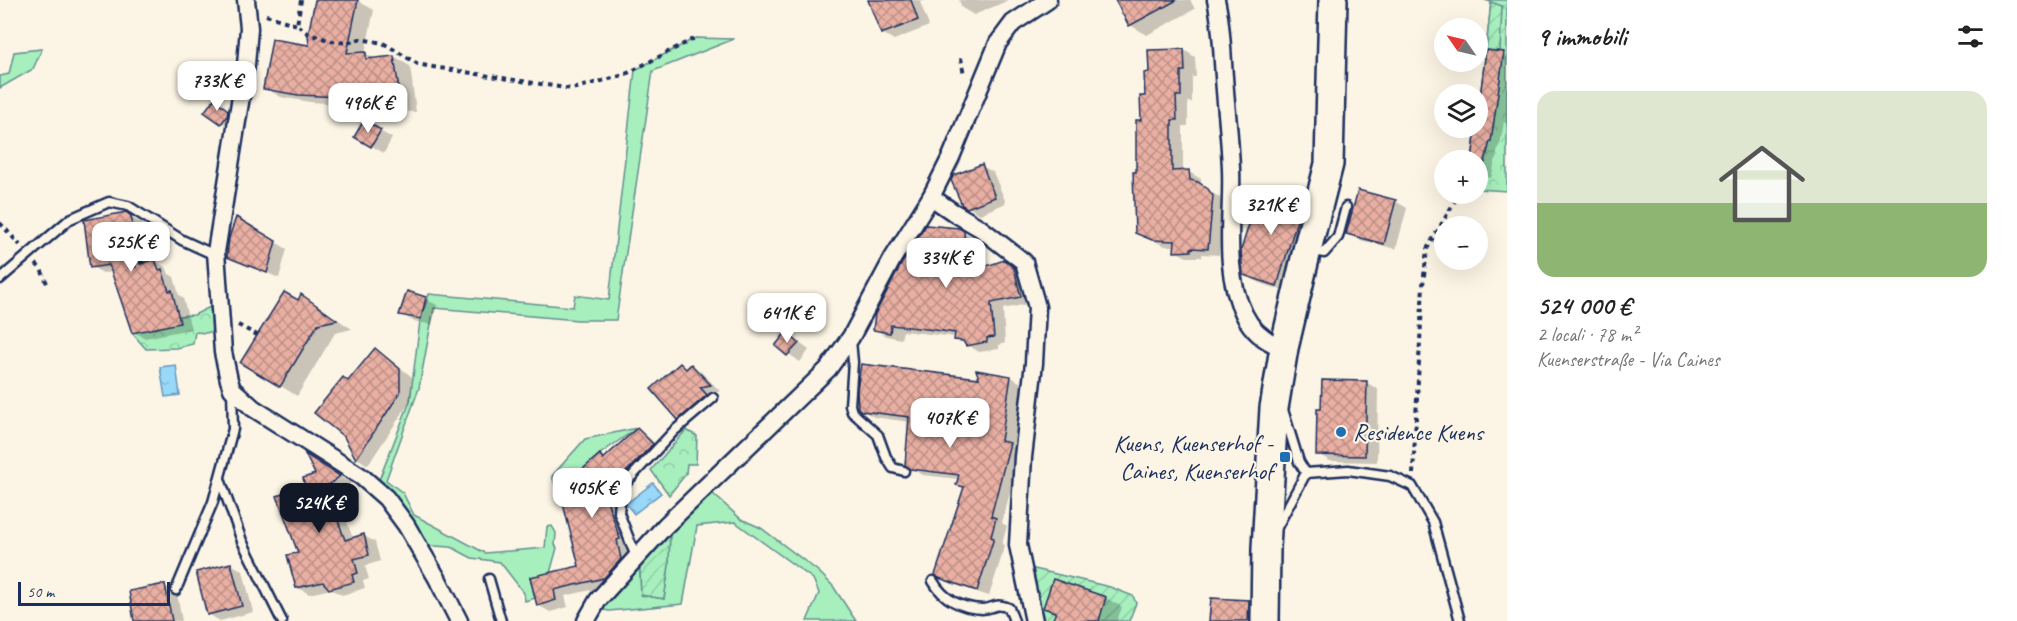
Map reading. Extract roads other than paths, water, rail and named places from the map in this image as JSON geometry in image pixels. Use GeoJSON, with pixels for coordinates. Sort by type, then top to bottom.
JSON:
{"type":"FeatureCollection","features":[{"type":"Feature","properties":{"kind":"main road"},"geometry":{"type":"LineString","coordinates":[[1265,621],[1266,548],[1274,408],[1284,348],[1306,250],[1329,164],[1333,0]]}},
{"type":"Feature","properties":{"kind":"street"},"geometry":{"type":"LineString","coordinates":[[246,0],[249,28],[246,65],[220,223],[217,256],[223,352],[232,389],[253,408],[362,477],[386,498],[406,525],[459,621]]}},
{"type":"Feature","properties":{"kind":"street"},"geometry":{"type":"LineString","coordinates":[[1216,0],[1231,170],[1230,240],[1237,295],[1244,315],[1260,336],[1284,348]]}},
{"type":"Feature","properties":{"kind":"street"},"geometry":{"type":"LineString","coordinates":[[586,621],[598,600],[665,526],[828,369],[851,338],[893,258],[931,197],[951,157],[998,43],[1013,23],[1046,1]]}},
{"type":"Feature","properties":{"kind":"street"},"geometry":{"type":"LineString","coordinates":[[931,197],[980,228],[1024,262],[1037,307],[1034,363],[1023,457],[1018,545],[1034,621]]}},
{"type":"Feature","properties":{"kind":"lane"},"geometry":{"type":"LineString","coordinates":[[0,279],[70,219],[109,202],[128,206],[182,240],[217,256]]}},
{"type":"Feature","properties":{"kind":"lane"},"geometry":{"type":"LineString","coordinates":[[1306,250],[1324,253],[1338,237],[1346,207]]}},
{"type":"Feature","properties":{"kind":"lane"},"geometry":{"type":"LineString","coordinates":[[851,338],[853,363],[850,405],[852,412],[878,435],[886,457],[893,468],[904,471]]}},
{"type":"Feature","properties":{"kind":"lane"},"geometry":{"type":"LineString","coordinates":[[176,590],[213,502],[220,478],[233,429],[232,389]]}},
{"type":"Feature","properties":{"kind":"lane"},"geometry":{"type":"LineString","coordinates":[[1277,389],[1299,462],[1306,473]]}},
{"type":"Feature","properties":{"kind":"lane"},"geometry":{"type":"LineString","coordinates":[[637,558],[619,513],[621,488],[674,431],[713,398]]}},
{"type":"Feature","properties":{"kind":"lane"},"geometry":{"type":"LineString","coordinates":[[1306,473],[1348,470],[1390,476],[1412,486],[1433,522],[1460,621]]}},
{"type":"Feature","properties":{"kind":"lane"},"geometry":{"type":"LineString","coordinates":[[1266,548],[1306,473]]}},
{"type":"Feature","properties":{"kind":"lane"},"geometry":{"type":"LineString","coordinates":[[220,478],[242,541],[277,616],[282,621]]}},
{"type":"Feature","properties":{"kind":"lane"},"geometry":{"type":"LineString","coordinates":[[489,579],[501,621]]}},
{"type":"Feature","properties":{"kind":"lane"},"geometry":{"type":"LineString","coordinates":[[933,581],[946,598],[961,605],[983,609],[999,604],[1009,608],[1014,621]]}},
{"type":"Feature","properties":{"kind":"water"},"geometry":{"type":"Polygon","coordinates":[[[176,365],[180,395],[165,397],[160,367],[176,365]]]}},
{"type":"Feature","properties":{"kind":"water"},"geometry":{"type":"Polygon","coordinates":[[[653,483],[661,493],[634,514],[626,504],[653,483]]]}},
{"type":"Feature","properties":{"kind":"place","name":"Residence Kuens"},"geometry":{"type":"Point","coordinates":[1341,432]}},
{"type":"Feature","properties":{"kind":"place","name":"Kuens, Kuenserhof - Caines, Kuenserhof"},"geometry":{"type":"Point","coordinates":[1285,457]}}]}
